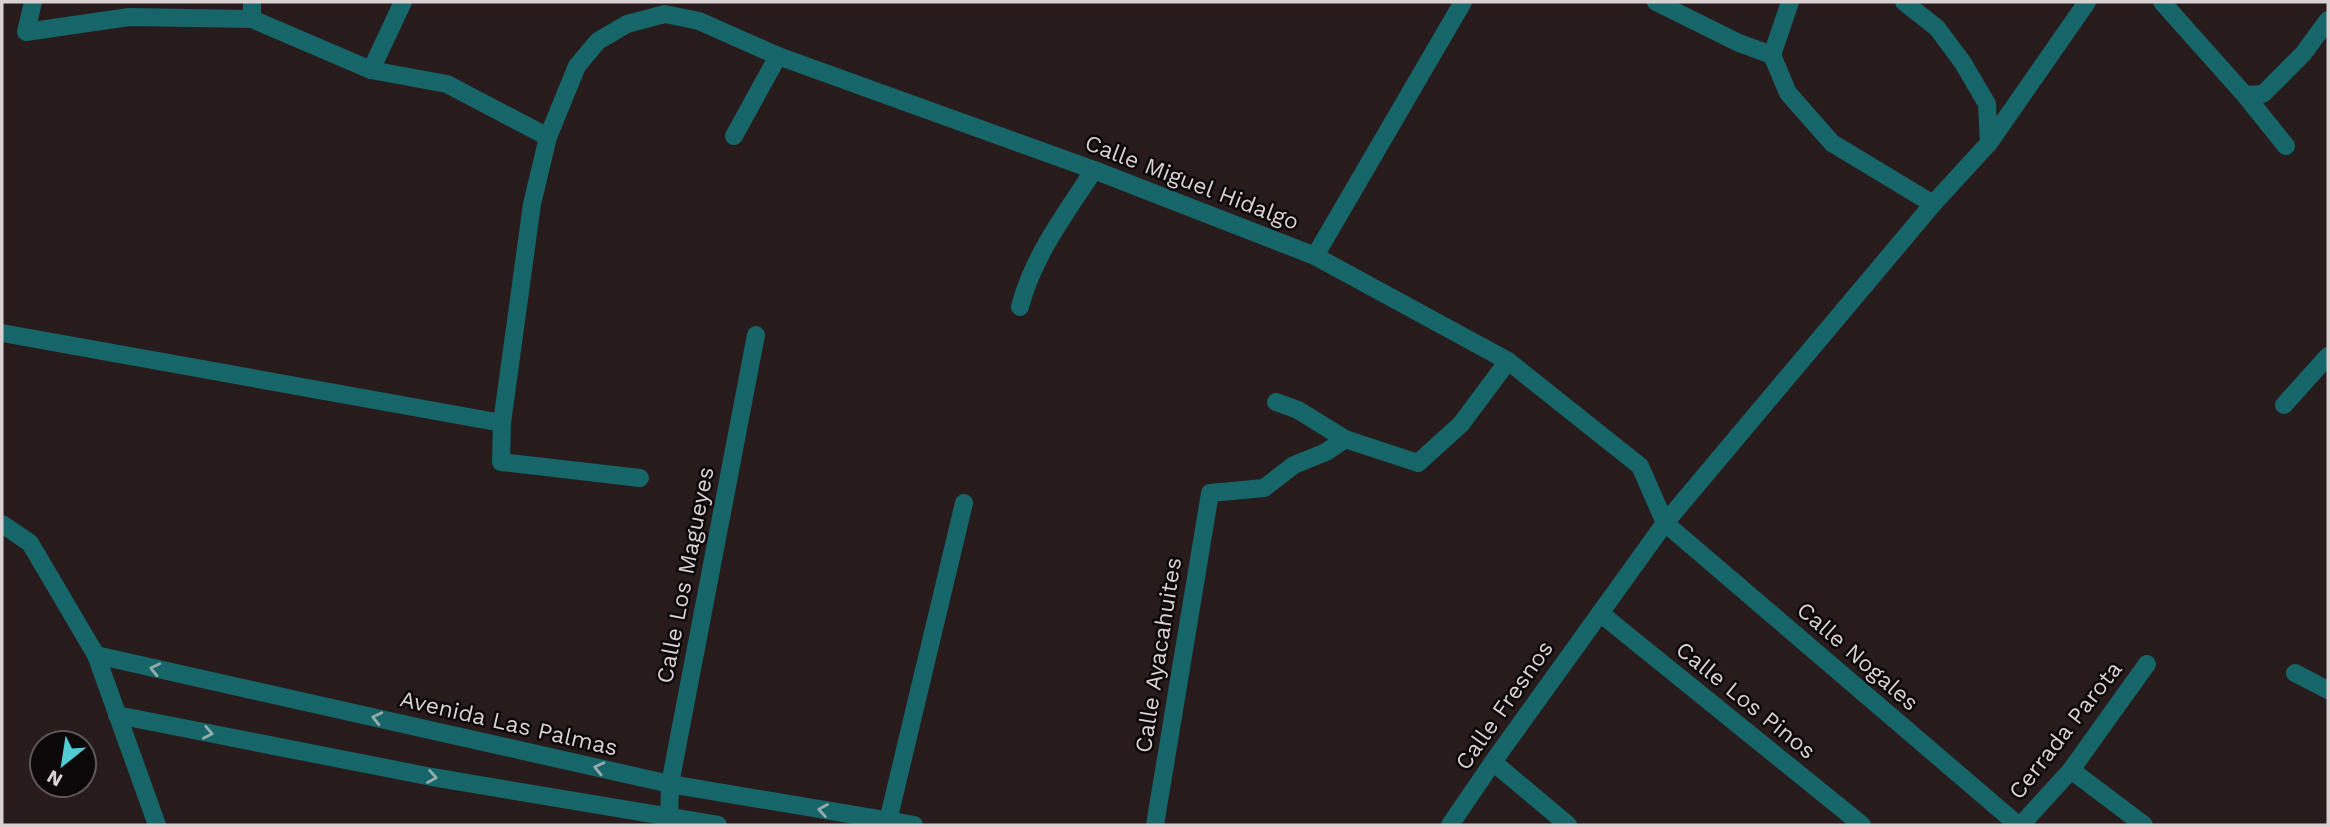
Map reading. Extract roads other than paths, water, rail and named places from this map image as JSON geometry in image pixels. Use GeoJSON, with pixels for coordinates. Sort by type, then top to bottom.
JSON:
{"type":"FeatureCollection","features":[{"type":"Feature","properties":{"kind":"street"},"geometry":{"type":"LineString","coordinates":[[33,2],[26,32],[129,17],[252,11],[371,70],[447,84],[548,137]]}},
{"type":"Feature","properties":{"kind":"street"},"geometry":{"type":"LineString","coordinates":[[371,70],[403,2]]}},
{"type":"Feature","properties":{"kind":"street"},"geometry":{"type":"LineString","coordinates":[[1315,256],[1463,2]]}},
{"type":"Feature","properties":{"kind":"street"},"geometry":{"type":"LineString","coordinates":[[1656,2],[1739,43],[1772,55]]}},
{"type":"Feature","properties":{"kind":"street"},"geometry":{"type":"LineString","coordinates":[[1790,2],[1772,55],[1788,93],[1832,143],[1934,204]]}},
{"type":"Feature","properties":{"kind":"street"},"geometry":{"type":"LineString","coordinates":[[1904,2],[1937,28],[1963,63],[1987,104],[1989,143]]}},
{"type":"Feature","properties":{"kind":"street","name":"Calle Fresnos"},"geometry":{"type":"LineString","coordinates":[[1450,825],[1665,523],[1934,204],[1989,143],[2087,2]]}},
{"type":"Feature","properties":{"kind":"street"},"geometry":{"type":"LineString","coordinates":[[2162,2],[2245,95],[2286,146]]}},
{"type":"Feature","properties":{"kind":"street","name":"Calle Miguel Hidalgo"},"geometry":{"type":"LineString","coordinates":[[640,478],[501,462],[502,423],[532,204],[548,137],[577,66],[598,41],[627,24],[666,14],[699,21],[778,56],[1094,170],[1315,256],[1507,361],[1640,466],[1665,523]]}},
{"type":"Feature","properties":{"kind":"street"},"geometry":{"type":"LineString","coordinates":[[2245,95],[2263,94],[2303,54],[2328,20]]}},
{"type":"Feature","properties":{"kind":"street"},"geometry":{"type":"LineString","coordinates":[[734,136],[778,56]]}},
{"type":"Feature","properties":{"kind":"street"},"geometry":{"type":"LineString","coordinates":[[1020,307],[1026,285],[1049,239],[1094,170]]}},
{"type":"Feature","properties":{"kind":"street"},"geometry":{"type":"LineString","coordinates":[[2,333],[502,423]]}},
{"type":"Feature","properties":{"kind":"street","name":"Calle Los Magueyes"},"geometry":{"type":"LineString","coordinates":[[670,822],[670,784],[756,335]]}},
{"type":"Feature","properties":{"kind":"street"},"geometry":{"type":"LineString","coordinates":[[2284,405],[2328,356]]}},
{"type":"Feature","properties":{"kind":"street"},"geometry":{"type":"LineString","coordinates":[[1276,402],[1297,410],[1345,439],[1418,463],[1461,424],[1507,361]]}},
{"type":"Feature","properties":{"kind":"street","name":"Calle Ayacahuites"},"geometry":{"type":"LineString","coordinates":[[1155,825],[1210,493],[1264,488],[1294,465],[1326,452],[1345,439]]}},
{"type":"Feature","properties":{"kind":"street"},"geometry":{"type":"LineString","coordinates":[[888,823],[964,502]]}},
{"type":"Feature","properties":{"kind":"street","name":"Calle Nogales"},"geometry":{"type":"LineString","coordinates":[[1665,523],[2020,825]]}},
{"type":"Feature","properties":{"kind":"street"},"geometry":{"type":"LineString","coordinates":[[2,524],[30,543],[96,655],[157,825]]}},
{"type":"Feature","properties":{"kind":"street","name":"Calle Los Pinos"},"geometry":{"type":"LineString","coordinates":[[1600,613],[1862,825]]}},
{"type":"Feature","properties":{"kind":"street","name":"Avenida Las Palmas"},"geometry":{"type":"LineString","coordinates":[[96,655],[670,784],[888,823],[914,825]]}},
{"type":"Feature","properties":{"kind":"street","name":"Cerrada Parota"},"geometry":{"type":"LineString","coordinates":[[2020,825],[2071,770],[2147,664]]}},
{"type":"Feature","properties":{"kind":"street"},"geometry":{"type":"LineString","coordinates":[[2295,673],[2328,690]]}},
{"type":"Feature","properties":{"kind":"street"},"geometry":{"type":"LineString","coordinates":[[117,715],[670,822],[718,825]]}},
{"type":"Feature","properties":{"kind":"street"},"geometry":{"type":"LineString","coordinates":[[1493,762],[1568,825]]}},
{"type":"Feature","properties":{"kind":"street"},"geometry":{"type":"LineString","coordinates":[[2071,770],[2144,825]]}}]}
